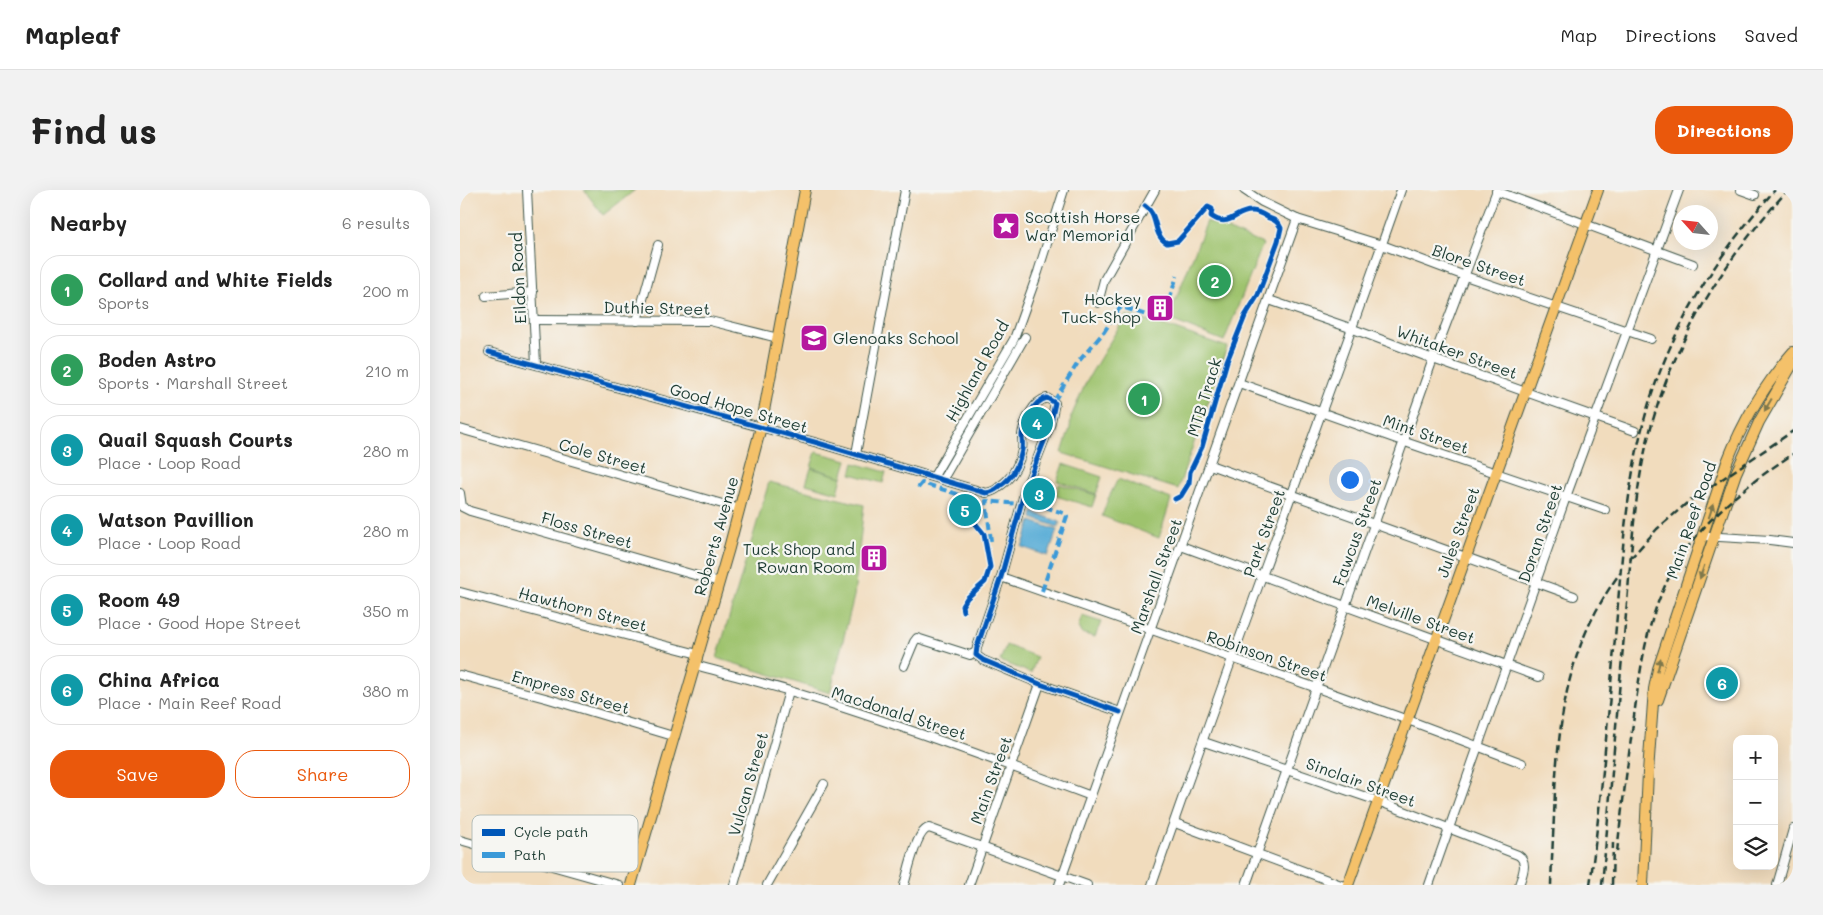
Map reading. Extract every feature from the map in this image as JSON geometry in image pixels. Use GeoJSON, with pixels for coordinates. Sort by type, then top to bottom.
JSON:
{"type":"FeatureCollection","features":[{"type":"Feature","properties":{"kind":"main road","name":"Roberts Avenue"},"geometry":{"type":"LineString","coordinates":[[638,863],[673,736],[740,509],[761,428],[805,190]]}},
{"type":"Feature","properties":{"kind":"main road","name":"Jules Street"},"geometry":{"type":"LineString","coordinates":[[1348,885],[1408,720],[1464,557],[1598,190]]}},
{"type":"Feature","properties":{"kind":"main road","name":"Main Reef Road"},"geometry":{"type":"LineString","coordinates":[[1643,885],[1654,689],[1660,659],[1727,462],[1745,420],[1775,372],[1793,352]]}},
{"type":"Feature","properties":{"kind":"main road","name":"Main Reef Road"},"geometry":{"type":"LineString","coordinates":[[1653,713],[1736,473],[1759,422],[1793,363]]}},
{"type":"Feature","properties":{"kind":"main road"},"geometry":{"type":"LineString","coordinates":[[1717,493],[1729,495]]}},
{"type":"Feature","properties":{"kind":"main road","name":"Roberts Avenue"},"geometry":{"type":"LineString","coordinates":[[632,885],[636,872]]}},
{"type":"Feature","properties":{"kind":"street","name":"Eildon Road"},"geometry":{"type":"LineString","coordinates":[[527,190],[536,364]]}},
{"type":"Feature","properties":{"kind":"street"},"geometry":{"type":"LineString","coordinates":[[856,454],[905,190]]}},
{"type":"Feature","properties":{"kind":"street","name":"Highland Road"},"geometry":{"type":"LineString","coordinates":[[934,476],[1014,338],[1030,296],[1064,190]]}},
{"type":"Feature","properties":{"kind":"street"},"geometry":{"type":"LineString","coordinates":[[1098,303],[1106,275],[1155,190]]}},
{"type":"Feature","properties":{"kind":"street","name":"Blore Street"},"geometry":{"type":"LineString","coordinates":[[1244,190],[1262,202],[1297,219],[1382,245],[1465,276],[1650,339]]}},
{"type":"Feature","properties":{"kind":"street","name":"Park Street"},"geometry":{"type":"LineString","coordinates":[[1152,885],[1323,413],[1401,190]]}},
{"type":"Feature","properties":{"kind":"street"},"geometry":{"type":"LineString","coordinates":[[1497,190],[1585,225],[1693,264]]}},
{"type":"Feature","properties":{"kind":"street","name":"Fawcus Street"},"geometry":{"type":"LineString","coordinates":[[1246,885],[1433,359],[1497,190]]}},
{"type":"Feature","properties":{"kind":"street","name":"Doran Street"},"geometry":{"type":"LineString","coordinates":[[1429,885],[1566,497],[1679,190]]}},
{"type":"Feature","properties":{"kind":"street"},"geometry":{"type":"LineString","coordinates":[[1741,190],[1755,195]]}},
{"type":"Feature","properties":{"kind":"street","name":"Marshall Street"},"geometry":{"type":"LineString","coordinates":[[1059,885],[1297,219]]}},
{"type":"Feature","properties":{"kind":"street"},"geometry":{"type":"LineString","coordinates":[[638,321],[658,245]]}},
{"type":"Feature","properties":{"kind":"street"},"geometry":{"type":"LineString","coordinates":[[486,296],[533,292]]}},
{"type":"Feature","properties":{"kind":"street","name":"Whitaker Street"},"geometry":{"type":"LineString","coordinates":[[1269,300],[1353,328],[1433,359],[1635,431]]}},
{"type":"Feature","properties":{"kind":"street","name":"Duthie Street"},"geometry":{"type":"LineString","coordinates":[[534,320],[716,322],[778,338]]}},
{"type":"Feature","properties":{"kind":"street","name":"Highland Road"},"geometry":{"type":"LineString","coordinates":[[943,479],[1025,337]]}},
{"type":"Feature","properties":{"kind":"street","name":"Good Hope Street"},"geometry":{"type":"LineString","coordinates":[[489,352],[934,476],[986,493],[994,491],[1007,480],[1019,461],[1022,433],[1031,412],[1043,399],[1047,398],[1054,401],[1055,407],[1050,426],[1025,490],[1001,577]]}},
{"type":"Feature","properties":{"kind":"street","name":"Mint Street"},"geometry":{"type":"LineString","coordinates":[[1239,383],[1605,510]]}},
{"type":"Feature","properties":{"kind":"street","name":"Cole Street"},"geometry":{"type":"LineString","coordinates":[[460,429],[740,509]]}},
{"type":"Feature","properties":{"kind":"street"},"geometry":{"type":"LineString","coordinates":[[1210,465],[1574,596]]}},
{"type":"Feature","properties":{"kind":"street","name":"Floss Street"},"geometry":{"type":"LineString","coordinates":[[460,493],[462,507],[470,511],[719,582]]}},
{"type":"Feature","properties":{"kind":"street"},"geometry":{"type":"LineString","coordinates":[[1703,536],[1793,543]]}},
{"type":"Feature","properties":{"kind":"street","name":"Melville Street"},"geometry":{"type":"LineString","coordinates":[[1181,546],[1539,677]]}},
{"type":"Feature","properties":{"kind":"street"},"geometry":{"type":"LineString","coordinates":[[1001,577],[976,652],[978,657],[1040,684],[1120,712]]}},
{"type":"Feature","properties":{"kind":"street","name":"Robinson Street"},"geometry":{"type":"LineString","coordinates":[[1001,577],[1408,720],[1522,763]]}},
{"type":"Feature","properties":{"kind":"street","name":"Hawthorn Street"},"geometry":{"type":"LineString","coordinates":[[460,592],[696,660]]}},
{"type":"Feature","properties":{"kind":"street"},"geometry":{"type":"LineString","coordinates":[[904,666],[917,638],[970,654],[976,652]]}},
{"type":"Feature","properties":{"kind":"street","name":"Macdonald Street"},"geometry":{"type":"LineString","coordinates":[[696,660],[937,739],[1091,796]]}},
{"type":"Feature","properties":{"kind":"street","name":"Empress Street"},"geometry":{"type":"LineString","coordinates":[[460,675],[673,736]]}},
{"type":"Feature","properties":{"kind":"street","name":"Main Street"},"geometry":{"type":"LineString","coordinates":[[969,885],[1040,684]]}},
{"type":"Feature","properties":{"kind":"street","name":"Vulcan Street"},"geometry":{"type":"LineString","coordinates":[[734,885],[789,691]]}},
{"type":"Feature","properties":{"kind":"street","name":"Sinclair Street"},"geometry":{"type":"LineString","coordinates":[[1204,742],[1378,801],[1509,851],[1524,861],[1524,869],[1518,885]]}},
{"type":"Feature","properties":{"kind":"street"},"geometry":{"type":"LineString","coordinates":[[767,885],[824,784]]}},
{"type":"Feature","properties":{"kind":"street"},"geometry":{"type":"LineString","coordinates":[[1175,823],[1341,885]]}},
{"type":"Feature","properties":{"kind":"street"},"geometry":{"type":"LineString","coordinates":[[904,885],[918,841],[922,832],[929,828],[1087,885]]}},
{"type":"Feature","properties":{"kind":"street"},"geometry":{"type":"LineString","coordinates":[[1777,885],[1793,829]]}},
{"type":"Feature","properties":{"kind":"street"},"geometry":{"type":"LineString","coordinates":[[573,872],[619,885]]}},
{"type":"Feature","properties":{"kind":"green space"},"geometry":{"type":"Polygon","coordinates":[[[584,190],[635,190],[603,215],[584,190]]]}},
{"type":"Feature","properties":{"kind":"green space"},"geometry":{"type":"Polygon","coordinates":[[[1207,221],[1263,244],[1224,341],[1168,319],[1207,221]]]}},
{"type":"Feature","properties":{"kind":"green space"},"geometry":{"type":"Polygon","coordinates":[[[1126,315],[1163,325],[1227,347],[1178,489],[1062,453],[1070,428],[1071,417],[1087,380],[1126,315]]]}},
{"type":"Feature","properties":{"kind":"green space"},"geometry":{"type":"Polygon","coordinates":[[[816,452],[847,460],[842,477],[811,467],[816,452]]]}},
{"type":"Feature","properties":{"kind":"green space"},"geometry":{"type":"Polygon","coordinates":[[[854,463],[886,472],[883,483],[851,474],[854,463]]]}},
{"type":"Feature","properties":{"kind":"green space"},"geometry":{"type":"Polygon","coordinates":[[[1063,464],[1102,477],[1096,494],[1057,481],[1063,464]]]}},
{"type":"Feature","properties":{"kind":"green space"},"geometry":{"type":"Polygon","coordinates":[[[811,468],[842,477],[838,493],[806,484],[811,468]]]}},
{"type":"Feature","properties":{"kind":"green space"},"geometry":{"type":"Polygon","coordinates":[[[1118,479],[1171,499],[1159,538],[1102,516],[1118,479]]]}},
{"type":"Feature","properties":{"kind":"green space"},"geometry":{"type":"Polygon","coordinates":[[[769,482],[864,505],[854,596],[830,693],[717,658],[769,482]]]}},
{"type":"Feature","properties":{"kind":"green space"},"geometry":{"type":"Polygon","coordinates":[[[1059,484],[1096,495],[1092,507],[1056,496],[1059,484]]]}},
{"type":"Feature","properties":{"kind":"green space"},"geometry":{"type":"Polygon","coordinates":[[[1082,616],[1101,622],[1095,637],[1081,633],[1078,627],[1082,616]]]}},
{"type":"Feature","properties":{"kind":"green space"},"geometry":{"type":"Polygon","coordinates":[[[1006,645],[1037,657],[1031,673],[1000,661],[1006,645]]]}},
{"type":"Feature","properties":{"kind":"water"},"geometry":{"type":"Polygon","coordinates":[[[1033,512],[1060,522],[1058,527],[1032,518],[1033,512]]]}},
{"type":"Feature","properties":{"kind":"water"},"geometry":{"type":"Polygon","coordinates":[[[1031,521],[1057,530],[1048,556],[1022,547],[1031,521]]]}},
{"type":"Feature","properties":{"kind":"railway"},"geometry":{"type":"LineString","coordinates":[[1590,885],[1602,784],[1624,534],[1631,481],[1642,429],[1659,373],[1671,345],[1700,290],[1735,238],[1775,190]]}},
{"type":"Feature","properties":{"kind":"railway"},"geometry":{"type":"LineString","coordinates":[[1602,885],[1633,529],[1641,471],[1650,431],[1662,393],[1677,356],[1694,320],[1714,285],[1737,252],[1788,190]]}},
{"type":"Feature","properties":{"kind":"railway"},"geometry":{"type":"LineString","coordinates":[[1630,559],[1657,529],[1687,503],[1793,431]]}},
{"type":"Feature","properties":{"kind":"railway"},"geometry":{"type":"LineString","coordinates":[[1617,852],[1639,678],[1646,641],[1664,588],[1684,552],[1711,520],[1742,491],[1793,454]]}},
{"type":"Feature","properties":{"kind":"railway"},"geometry":{"type":"LineString","coordinates":[[1551,885],[1557,760],[1565,703],[1571,676],[1589,624],[1620,573]]}},
{"type":"Feature","properties":{"kind":"railway"},"geometry":{"type":"LineString","coordinates":[[1612,885],[1613,843]]}},
{"type":"Feature","properties":{"kind":"marked path"},"geometry":{"type":"LineString","coordinates":[[1054,401],[1079,361],[1104,332],[1119,309],[1122,307],[1161,320],[1163,319],[1177,276]]}},
{"type":"Feature","properties":{"kind":"marked path"},"geometry":{"type":"LineString","coordinates":[[918,488],[922,483],[979,501]]}},
{"type":"Feature","properties":{"kind":"marked path"},"geometry":{"type":"LineString","coordinates":[[1022,499],[1066,514],[1067,516],[1042,591]]}},
{"type":"Feature","properties":{"kind":"marked path"},"geometry":{"type":"LineString","coordinates":[[991,541],[986,501],[1020,504]]}},
{"type":"Feature","properties":{"kind":"cycle path","name":"MTB Track"},"geometry":{"type":"LineString","coordinates":[[1145,206],[1152,214],[1159,235],[1167,243],[1178,241],[1208,207],[1212,209],[1211,216],[1217,220],[1223,221],[1245,212],[1253,211],[1275,220],[1281,228],[1258,295],[1245,316],[1227,361],[1202,447],[1190,472],[1189,483],[1181,496],[1175,499]]}},
{"type":"Feature","properties":{"kind":"cycle path"},"geometry":{"type":"LineString","coordinates":[[489,352],[818,443],[986,493],[997,489],[1008,479],[1014,470],[1022,450],[1022,435],[1027,418],[1037,403],[1047,398],[1055,403],[1050,426],[1025,490],[1001,577],[976,655],[983,660],[1040,684],[1120,712]]}},
{"type":"Feature","properties":{"kind":"cycle path"},"geometry":{"type":"LineString","coordinates":[[963,611],[962,606],[967,598],[985,582],[990,567],[984,534],[975,523],[975,518],[972,515]]}},
{"type":"Feature","properties":{"kind":"place","name":"Scottish Horse War Memorial"},"geometry":{"type":"Point","coordinates":[1006,226]}},
{"type":"Feature","properties":{"kind":"place","name":"Boden Astro"},"geometry":{"type":"Point","coordinates":[1215,281]}},
{"type":"Feature","properties":{"kind":"place","name":"Hockey Tuck-Shop"},"geometry":{"type":"Point","coordinates":[1160,308]}},
{"type":"Feature","properties":{"kind":"place","name":"Glenoaks School"},"geometry":{"type":"Point","coordinates":[814,338]}},
{"type":"Feature","properties":{"kind":"place","name":"Collard and White Fields"},"geometry":{"type":"Point","coordinates":[1144,399]}},
{"type":"Feature","properties":{"kind":"place","name":"Watson Pavillion"},"geometry":{"type":"Point","coordinates":[1037,423]}},
{"type":"Feature","properties":{"kind":"place","name":"Quail Squash Courts"},"geometry":{"type":"Point","coordinates":[1039,494]}},
{"type":"Feature","properties":{"kind":"place","name":"Room 49"},"geometry":{"type":"Point","coordinates":[965,510]}},
{"type":"Feature","properties":{"kind":"place","name":"Tuck Shop and Rowan Room"},"geometry":{"type":"Point","coordinates":[874,558]}},
{"type":"Feature","properties":{"kind":"place","name":"China Africa"},"geometry":{"type":"Point","coordinates":[1722,683]}}]}
